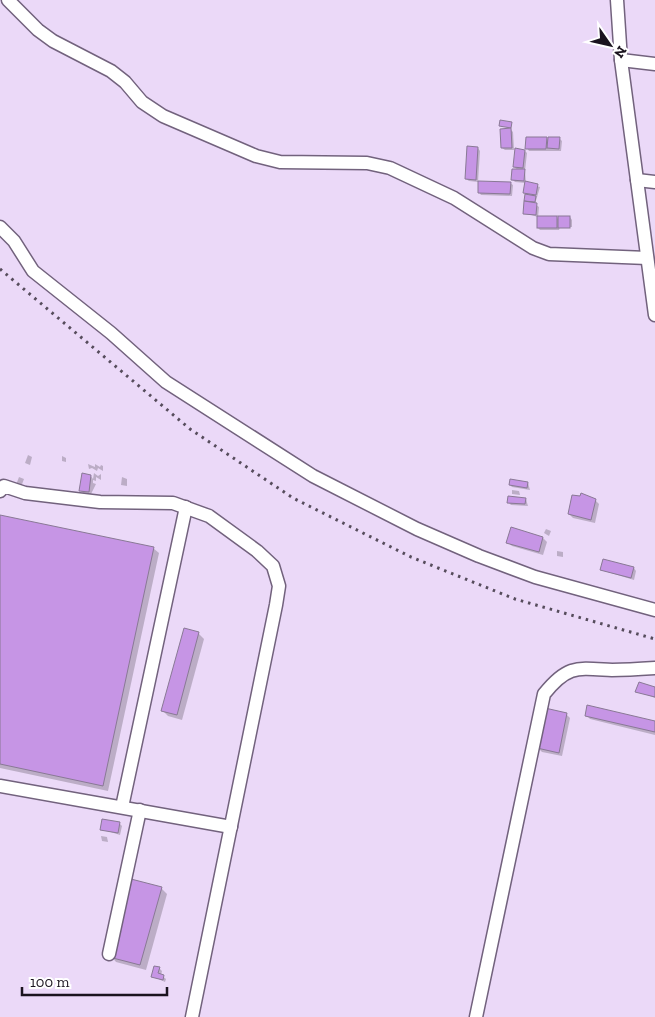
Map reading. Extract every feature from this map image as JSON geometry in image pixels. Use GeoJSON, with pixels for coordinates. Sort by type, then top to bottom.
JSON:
{"type":"FeatureCollection","features":[{"type":"Feature","properties":{"kind":"street"},"geometry":{"type":"LineString","coordinates":[[8,0],[38,30],[53,41],[111,71],[125,82],[142,102],[163,116],[256,156],[280,162],[367,163],[390,168],[454,198],[533,248],[549,254],[646,258]]}},
{"type":"Feature","properties":{"kind":"street"},"geometry":{"type":"LineString","coordinates":[[617,0],[621,60],[655,315]]}},
{"type":"Feature","properties":{"kind":"street"},"geometry":{"type":"LineString","coordinates":[[621,60],[655,64]]}},
{"type":"Feature","properties":{"kind":"street"},"geometry":{"type":"LineString","coordinates":[[637,180],[655,182]]}},
{"type":"Feature","properties":{"kind":"street"},"geometry":{"type":"LineString","coordinates":[[0,227],[14,241],[33,271],[111,333],[166,382],[313,476],[417,529],[479,556],[535,577],[655,610]]}},
{"type":"Feature","properties":{"kind":"street"},"geometry":{"type":"LineString","coordinates":[[0,490],[4,486],[25,493],[100,502],[174,502],[210,516],[257,551],[272,566],[279,586],[192,1017]]}},
{"type":"Feature","properties":{"kind":"street"},"geometry":{"type":"LineString","coordinates":[[122,807],[186,507]]}},
{"type":"Feature","properties":{"kind":"street"},"geometry":{"type":"LineString","coordinates":[[476,1017],[544,694],[555,681],[569,672],[584,667],[612,670],[655,668]]}},
{"type":"Feature","properties":{"kind":"street"},"geometry":{"type":"LineString","coordinates":[[0,786],[230,827]]}},
{"type":"Feature","properties":{"kind":"street"},"geometry":{"type":"LineString","coordinates":[[109,954],[140,810]]}},
{"type":"Feature","properties":{"kind":"building"},"geometry":{"type":"Polygon","coordinates":[[[500,120],[512,122],[511,128],[499,126],[500,120]]]}},
{"type":"Feature","properties":{"kind":"building"},"geometry":{"type":"Polygon","coordinates":[[[511,128],[512,148],[501,148],[500,129],[511,128]]]}},
{"type":"Feature","properties":{"kind":"building"},"geometry":{"type":"Polygon","coordinates":[[[526,137],[547,137],[546,149],[525,149],[526,137]]]}},
{"type":"Feature","properties":{"kind":"building"},"geometry":{"type":"Polygon","coordinates":[[[548,137],[560,137],[559,149],[547,148],[548,137]]]}},
{"type":"Feature","properties":{"kind":"building"},"geometry":{"type":"Polygon","coordinates":[[[467,146],[478,147],[476,180],[465,179],[467,146]]]}},
{"type":"Feature","properties":{"kind":"building"},"geometry":{"type":"Polygon","coordinates":[[[515,148],[525,150],[523,168],[513,167],[515,148]]]}},
{"type":"Feature","properties":{"kind":"building"},"geometry":{"type":"Polygon","coordinates":[[[512,169],[525,169],[524,181],[511,180],[512,169]]]}},
{"type":"Feature","properties":{"kind":"building"},"geometry":{"type":"Polygon","coordinates":[[[478,181],[511,182],[510,194],[478,193],[478,181]]]}},
{"type":"Feature","properties":{"kind":"building"},"geometry":{"type":"Polygon","coordinates":[[[525,181],[538,184],[536,195],[523,193],[525,181]]]}},
{"type":"Feature","properties":{"kind":"building"},"geometry":{"type":"Polygon","coordinates":[[[525,194],[536,196],[535,202],[524,201],[525,194]]]}},
{"type":"Feature","properties":{"kind":"building"},"geometry":{"type":"Polygon","coordinates":[[[524,201],[537,203],[536,215],[523,214],[524,201]]]}},
{"type":"Feature","properties":{"kind":"building"},"geometry":{"type":"Polygon","coordinates":[[[537,216],[557,216],[557,228],[537,228],[537,216]]]}},
{"type":"Feature","properties":{"kind":"building"},"geometry":{"type":"Polygon","coordinates":[[[558,216],[570,216],[570,228],[558,228],[558,216]]]}},
{"type":"Feature","properties":{"kind":"building"},"geometry":{"type":"Polygon","coordinates":[[[82,473],[91,475],[89,492],[79,491],[82,473]]]}},
{"type":"Feature","properties":{"kind":"building"},"geometry":{"type":"Polygon","coordinates":[[[510,479],[528,482],[527,488],[509,485],[510,479]]]}},
{"type":"Feature","properties":{"kind":"building"},"geometry":{"type":"Polygon","coordinates":[[[581,493],[596,499],[591,520],[568,514],[572,495],[580,496],[581,493]]]}},
{"type":"Feature","properties":{"kind":"building"},"geometry":{"type":"Polygon","coordinates":[[[508,496],[526,498],[525,504],[507,503],[508,496]]]}},
{"type":"Feature","properties":{"kind":"building"},"geometry":{"type":"Polygon","coordinates":[[[0,515],[154,547],[103,786],[0,764],[0,515]]]}},
{"type":"Feature","properties":{"kind":"building"},"geometry":{"type":"Polygon","coordinates":[[[511,527],[543,537],[539,552],[506,543],[511,527]]]}},
{"type":"Feature","properties":{"kind":"building"},"geometry":{"type":"Polygon","coordinates":[[[603,559],[634,567],[631,578],[600,570],[603,559]]]}},
{"type":"Feature","properties":{"kind":"building"},"geometry":{"type":"Polygon","coordinates":[[[184,628],[199,632],[177,715],[161,711],[184,628]]]}},
{"type":"Feature","properties":{"kind":"building"},"geometry":{"type":"Polygon","coordinates":[[[639,682],[655,687],[655,697],[635,692],[639,682]]]}},
{"type":"Feature","properties":{"kind":"building"},"geometry":{"type":"Polygon","coordinates":[[[587,705],[655,721],[655,732],[585,716],[587,705]]]}},
{"type":"Feature","properties":{"kind":"building"},"geometry":{"type":"Polygon","coordinates":[[[545,708],[567,713],[559,753],[537,748],[545,708]]]}},
{"type":"Feature","properties":{"kind":"building"},"geometry":{"type":"Polygon","coordinates":[[[102,819],[120,822],[118,833],[100,830],[102,819]]]}},
{"type":"Feature","properties":{"kind":"building"},"geometry":{"type":"Polygon","coordinates":[[[131,879],[162,887],[140,965],[109,957],[131,879]]]}},
{"type":"Feature","properties":{"kind":"building"},"geometry":{"type":"Polygon","coordinates":[[[154,966],[160,967],[158,973],[164,975],[163,980],[151,977],[154,966]]]}},
{"type":"Feature","properties":{"kind":"railway"},"geometry":{"type":"LineString","coordinates":[[0,269],[190,429],[293,498],[411,557],[515,599],[655,639]]}}]}
